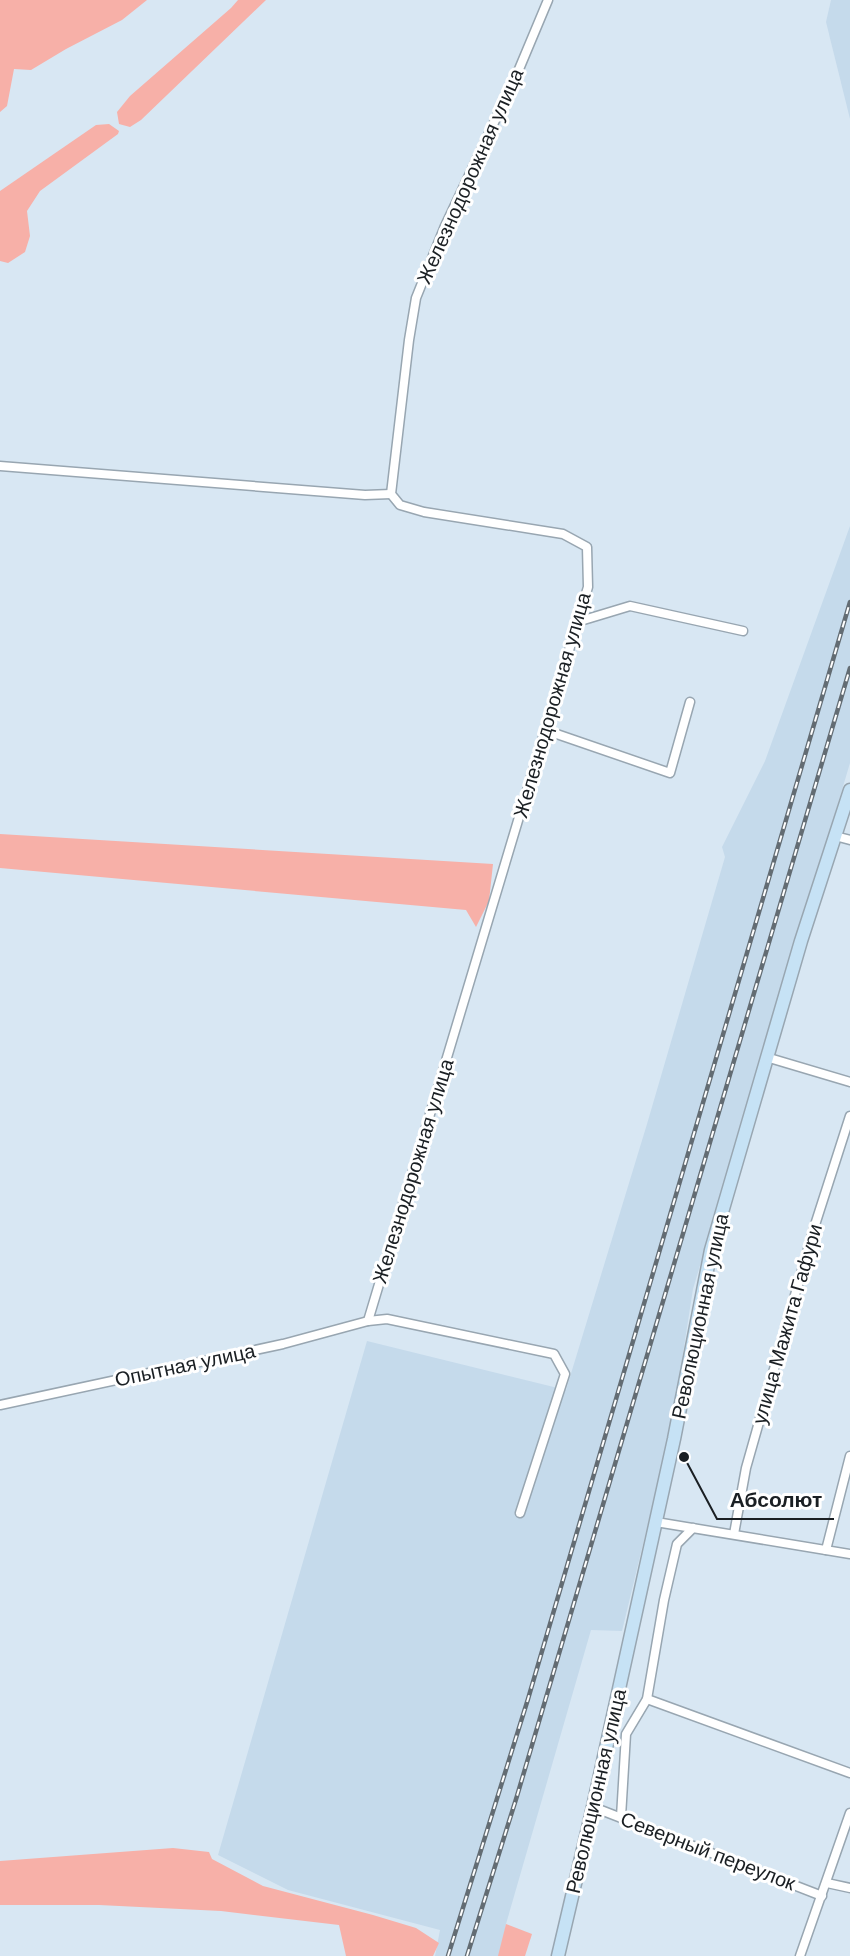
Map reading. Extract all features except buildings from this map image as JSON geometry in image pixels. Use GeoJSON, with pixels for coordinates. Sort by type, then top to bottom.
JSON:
{"type":"FeatureCollection","features":[{"type":"Feature","properties":{"kind":"main road","name":"Революционная улица"},"geometry":{"type":"LineString","coordinates":[[558,1956],[656,1522],[711,1250],[766,1057],[850,790]]}},
{"type":"Feature","properties":{"kind":"street","name":"Железнодорожная улица"},"geometry":{"type":"LineString","coordinates":[[368,1321],[588,587],[587,547],[563,534],[424,512],[400,505],[391,494],[416,298],[445,226],[517,74],[548,0]]}},
{"type":"Feature","properties":{"kind":"street"},"geometry":{"type":"LineString","coordinates":[[0,466],[365,495],[391,494]]}},
{"type":"Feature","properties":{"kind":"street"},"geometry":{"type":"LineString","coordinates":[[578,622],[630,606],[743,631]]}},
{"type":"Feature","properties":{"kind":"street"},"geometry":{"type":"LineString","coordinates":[[545,730],[670,773],[690,702]]}},
{"type":"Feature","properties":{"kind":"street"},"geometry":{"type":"LineString","coordinates":[[835,836],[850,840]]}},
{"type":"Feature","properties":{"kind":"street"},"geometry":{"type":"LineString","coordinates":[[766,1057],[850,1082]]}},
{"type":"Feature","properties":{"kind":"street","name":"улица Мажита Гафури"},"geometry":{"type":"LineString","coordinates":[[734,1534],[746,1468],[814,1228],[850,1116]]}},
{"type":"Feature","properties":{"kind":"street","name":"Опытная улица"},"geometry":{"type":"LineString","coordinates":[[0,1405],[283,1344],[368,1321],[387,1319],[554,1354],[565,1374],[520,1513]]}},
{"type":"Feature","properties":{"kind":"street"},"geometry":{"type":"LineString","coordinates":[[826,1550],[850,1456]]}},
{"type":"Feature","properties":{"kind":"street"},"geometry":{"type":"LineString","coordinates":[[656,1522],[850,1554]]}},
{"type":"Feature","properties":{"kind":"street"},"geometry":{"type":"LineString","coordinates":[[621,1817],[626,1734],[647,1699],[664,1600],[677,1544],[693,1528]]}},
{"type":"Feature","properties":{"kind":"street"},"geometry":{"type":"LineString","coordinates":[[647,1699],[850,1773]]}},
{"type":"Feature","properties":{"kind":"street","name":"Северный переулок"},"geometry":{"type":"LineString","coordinates":[[593,1807],[822,1896]]}},
{"type":"Feature","properties":{"kind":"street"},"geometry":{"type":"LineString","coordinates":[[800,1956],[850,1813]]}},
{"type":"Feature","properties":{"kind":"street"},"geometry":{"type":"LineString","coordinates":[[827,1883],[850,1888]]}},
{"type":"Feature","properties":{"kind":"shaded area"},"geometry":{"type":"Polygon","coordinates":[[[0,0],[147,0],[122,20],[31,70],[14,69],[7,106],[0,112],[0,0]]]}},
{"type":"Feature","properties":{"kind":"shaded area"},"geometry":{"type":"Polygon","coordinates":[[[238,0],[266,0],[141,120],[130,127],[119,124],[117,112],[130,96],[238,0]]]}},
{"type":"Feature","properties":{"kind":"shaded area"},"geometry":{"type":"Polygon","coordinates":[[[831,0],[850,0],[850,119],[826,22],[831,0]]]}},
{"type":"Feature","properties":{"kind":"shaded area"},"geometry":{"type":"Polygon","coordinates":[[[109,124],[119,131],[118,134],[40,191],[27,211],[30,236],[25,252],[8,263],[0,261],[0,191],[96,125],[109,124]]]}},
{"type":"Feature","properties":{"kind":"shaded area"},"geometry":{"type":"Polygon","coordinates":[[[850,526],[850,763],[693,1289],[672,1424],[622,1631],[591,1630],[506,1924],[500,1956],[435,1956],[440,1930],[288,1890],[218,1855],[367,1341],[566,1390],[725,857],[722,847],[765,761],[850,526]]]}},
{"type":"Feature","properties":{"kind":"shaded area"},"geometry":{"type":"Polygon","coordinates":[[[0,834],[493,864],[489,901],[476,927],[466,910],[0,868],[0,834]]]}},
{"type":"Feature","properties":{"kind":"shaded area"},"geometry":{"type":"Polygon","coordinates":[[[173,1848],[209,1852],[212,1859],[263,1886],[416,1928],[439,1943],[433,1956],[346,1956],[339,1925],[221,1911],[99,1905],[0,1905],[0,1861],[173,1848]]]}},
{"type":"Feature","properties":{"kind":"shaded area"},"geometry":{"type":"Polygon","coordinates":[[[506,1924],[532,1934],[525,1956],[498,1956],[506,1924]]]}},
{"type":"Feature","properties":{"kind":"railway"},"geometry":{"type":"LineString","coordinates":[[448,1956],[528,1699],[850,602]]}},
{"type":"Feature","properties":{"kind":"railway"},"geometry":{"type":"LineString","coordinates":[[467,1956],[517,1796],[850,668]]}},
{"type":"Feature","properties":{"kind":"place","name":"Абсолют"},"geometry":{"type":"Point","coordinates":[684,1457]}}]}
